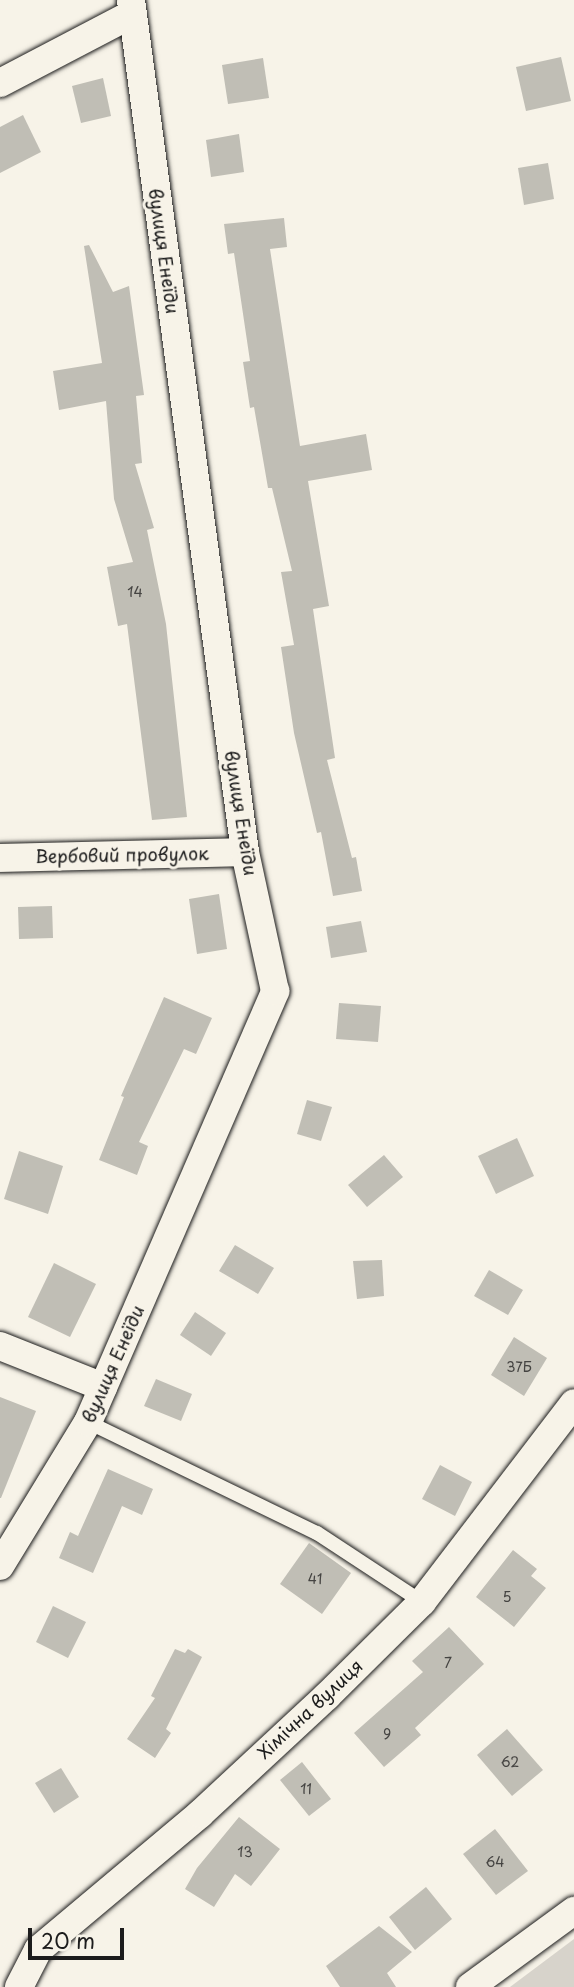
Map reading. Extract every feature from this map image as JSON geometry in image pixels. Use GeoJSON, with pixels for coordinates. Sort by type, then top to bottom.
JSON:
{"type":"FeatureCollection","features":[{"type":"Feature","properties":{"kind":"street"},"geometry":{"type":"LineString","coordinates":[[0,83],[132,7]]}},
{"type":"Feature","properties":{"kind":"street","name":"вулиця Енеїди"},"geometry":{"type":"LineString","coordinates":[[0,1566],[88,1422],[275,990],[245,852],[132,7]]}},
{"type":"Feature","properties":{"kind":"street","name":"Вербовий провулок"},"geometry":{"type":"LineString","coordinates":[[0,858],[245,852]]}},
{"type":"Feature","properties":{"kind":"street"},"geometry":{"type":"LineString","coordinates":[[0,1346],[103,1387]]}},
{"type":"Feature","properties":{"kind":"street","name":"Хімічна вулиця"},"geometry":{"type":"LineString","coordinates":[[19,1987],[38,1950],[200,1814],[327,1696],[422,1602],[574,1403]]}},
{"type":"Feature","properties":{"kind":"street"},"geometry":{"type":"LineString","coordinates":[[470,1987],[574,1911]]}},
{"type":"Feature","properties":{"kind":"lane"},"geometry":{"type":"LineString","coordinates":[[88,1422],[317,1533],[422,1602]]}},
{"type":"Feature","properties":{"kind":"shaded area"},"geometry":{"type":"Polygon","coordinates":[[[574,1939],[574,1987],[510,1987],[574,1939]]]}},
{"type":"Feature","properties":{"kind":"building"},"geometry":{"type":"Polygon","coordinates":[[[561,57],[571,101],[526,111],[516,67],[561,57]]]}},
{"type":"Feature","properties":{"kind":"building"},"geometry":{"type":"Polygon","coordinates":[[[263,58],[269,98],[228,104],[222,65],[263,58]]]}},
{"type":"Feature","properties":{"kind":"building"},"geometry":{"type":"Polygon","coordinates":[[[103,78],[111,116],[81,123],[72,86],[103,78]]]}},
{"type":"Feature","properties":{"kind":"building"},"geometry":{"type":"Polygon","coordinates":[[[23,115],[41,152],[0,173],[0,127],[23,115]]]}},
{"type":"Feature","properties":{"kind":"building"},"geometry":{"type":"Polygon","coordinates":[[[239,134],[244,172],[211,177],[206,140],[239,134]]]}},
{"type":"Feature","properties":{"kind":"building"},"geometry":{"type":"Polygon","coordinates":[[[548,163],[554,199],[524,205],[518,168],[548,163]]]}},
{"type":"Feature","properties":{"kind":"building"},"geometry":{"type":"Polygon","coordinates":[[[284,218],[287,247],[270,249],[300,446],[366,434],[372,470],[308,481],[329,606],[313,609],[335,758],[327,760],[352,858],[356,857],[362,891],[333,896],[321,832],[317,833],[294,733],[281,647],[294,645],[281,572],[292,571],[272,488],[268,488],[254,407],[250,408],[243,362],[250,361],[234,253],[228,254],[224,224],[284,218]]]}},
{"type":"Feature","properties":{"kind":"building"},"geometry":{"type":"Polygon","coordinates":[[[89,245],[113,292],[129,286],[144,395],[136,396],[142,463],[135,464],[154,528],[147,530],[166,624],[187,817],[152,820],[127,624],[118,626],[107,567],[133,562],[114,499],[106,401],[59,410],[53,371],[102,363],[84,246],[89,245]]]}},
{"type":"Feature","properties":{"kind":"building"},"geometry":{"type":"Polygon","coordinates":[[[219,894],[227,949],[197,954],[189,899],[219,894]]]}},
{"type":"Feature","properties":{"kind":"building"},"geometry":{"type":"Polygon","coordinates":[[[52,906],[53,938],[19,939],[18,907],[52,906]]]}},
{"type":"Feature","properties":{"kind":"building"},"geometry":{"type":"Polygon","coordinates":[[[361,921],[367,952],[331,958],[326,927],[361,921]]]}},
{"type":"Feature","properties":{"kind":"building"},"geometry":{"type":"Polygon","coordinates":[[[164,997],[212,1018],[196,1054],[184,1049],[139,1142],[148,1146],[137,1175],[99,1160],[124,1097],[121,1096],[164,997]]]}},
{"type":"Feature","properties":{"kind":"building"},"geometry":{"type":"Polygon","coordinates":[[[339,1003],[381,1006],[378,1042],[336,1039],[339,1003]]]}},
{"type":"Feature","properties":{"kind":"building"},"geometry":{"type":"Polygon","coordinates":[[[307,1100],[332,1107],[321,1141],[297,1134],[307,1100]]]}},
{"type":"Feature","properties":{"kind":"building"},"geometry":{"type":"Polygon","coordinates":[[[517,1138],[534,1176],[496,1194],[478,1156],[517,1138]]]}},
{"type":"Feature","properties":{"kind":"building"},"geometry":{"type":"Polygon","coordinates":[[[19,1151],[63,1166],[48,1214],[4,1199],[19,1151]]]}},
{"type":"Feature","properties":{"kind":"building"},"geometry":{"type":"Polygon","coordinates":[[[384,1155],[403,1177],[367,1207],[348,1185],[384,1155]]]}},
{"type":"Feature","properties":{"kind":"building"},"geometry":{"type":"Polygon","coordinates":[[[235,1245],[274,1268],[258,1294],[219,1271],[235,1245]]]}},
{"type":"Feature","properties":{"kind":"building"},"geometry":{"type":"Polygon","coordinates":[[[382,1260],[384,1296],[357,1299],[353,1261],[382,1260]]]}},
{"type":"Feature","properties":{"kind":"building"},"geometry":{"type":"Polygon","coordinates":[[[54,1263],[96,1284],[70,1337],[28,1317],[54,1263]]]}},
{"type":"Feature","properties":{"kind":"building"},"geometry":{"type":"Polygon","coordinates":[[[489,1270],[523,1290],[508,1315],[474,1296],[489,1270]]]}},
{"type":"Feature","properties":{"kind":"building"},"geometry":{"type":"Polygon","coordinates":[[[195,1312],[226,1333],[211,1356],[180,1335],[195,1312]]]}},
{"type":"Feature","properties":{"kind":"building"},"geometry":{"type":"Polygon","coordinates":[[[514,1337],[547,1358],[524,1396],[491,1375],[514,1337]]]}},
{"type":"Feature","properties":{"kind":"building"},"geometry":{"type":"Polygon","coordinates":[[[156,1379],[192,1394],[181,1421],[144,1406],[156,1379]]]}},
{"type":"Feature","properties":{"kind":"building"},"geometry":{"type":"Polygon","coordinates":[[[0,1397],[36,1411],[1,1498],[0,1498],[0,1397]]]}},
{"type":"Feature","properties":{"kind":"building"},"geometry":{"type":"Polygon","coordinates":[[[440,1465],[472,1482],[455,1516],[422,1499],[440,1465]]]}},
{"type":"Feature","properties":{"kind":"building"},"geometry":{"type":"Polygon","coordinates":[[[108,1469],[153,1489],[142,1515],[122,1506],[93,1573],[59,1558],[70,1532],[78,1536],[108,1469]]]}},
{"type":"Feature","properties":{"kind":"building"},"geometry":{"type":"Polygon","coordinates":[[[309,1543],[351,1573],[322,1614],[280,1584],[309,1543]]]}},
{"type":"Feature","properties":{"kind":"building"},"geometry":{"type":"Polygon","coordinates":[[[513,1550],[537,1569],[531,1576],[546,1588],[514,1627],[476,1597],[513,1550]]]}},
{"type":"Feature","properties":{"kind":"building"},"geometry":{"type":"Polygon","coordinates":[[[53,1606],[86,1622],[68,1658],[36,1642],[53,1606]]]}},
{"type":"Feature","properties":{"kind":"building"},"geometry":{"type":"Polygon","coordinates":[[[449,1627],[484,1664],[415,1728],[421,1735],[384,1767],[354,1733],[423,1672],[412,1661],[449,1627]]]}},
{"type":"Feature","properties":{"kind":"building"},"geometry":{"type":"Polygon","coordinates":[[[175,1649],[185,1653],[188,1649],[202,1657],[166,1729],[171,1733],[155,1758],[127,1739],[155,1698],[151,1696],[175,1649]]]}},
{"type":"Feature","properties":{"kind":"building"},"geometry":{"type":"Polygon","coordinates":[[[507,1729],[543,1770],[512,1796],[477,1755],[507,1729]]]}},
{"type":"Feature","properties":{"kind":"building"},"geometry":{"type":"Polygon","coordinates":[[[302,1762],[331,1799],[309,1816],[280,1780],[302,1762]]]}},
{"type":"Feature","properties":{"kind":"building"},"geometry":{"type":"Polygon","coordinates":[[[61,1768],[79,1797],[54,1813],[35,1783],[61,1768]]]}},
{"type":"Feature","properties":{"kind":"building"},"geometry":{"type":"Polygon","coordinates":[[[239,1817],[280,1849],[251,1886],[235,1874],[214,1907],[185,1889],[197,1868],[239,1817]]]}},
{"type":"Feature","properties":{"kind":"building"},"geometry":{"type":"Polygon","coordinates":[[[495,1829],[528,1871],[496,1895],[463,1854],[495,1829]]]}},
{"type":"Feature","properties":{"kind":"building"},"geometry":{"type":"Polygon","coordinates":[[[426,1887],[452,1919],[415,1950],[389,1917],[426,1887]]]}},
{"type":"Feature","properties":{"kind":"building"},"geometry":{"type":"Polygon","coordinates":[[[379,1926],[412,1952],[387,1973],[396,1987],[340,1987],[326,1966],[379,1926]]]}}]}
